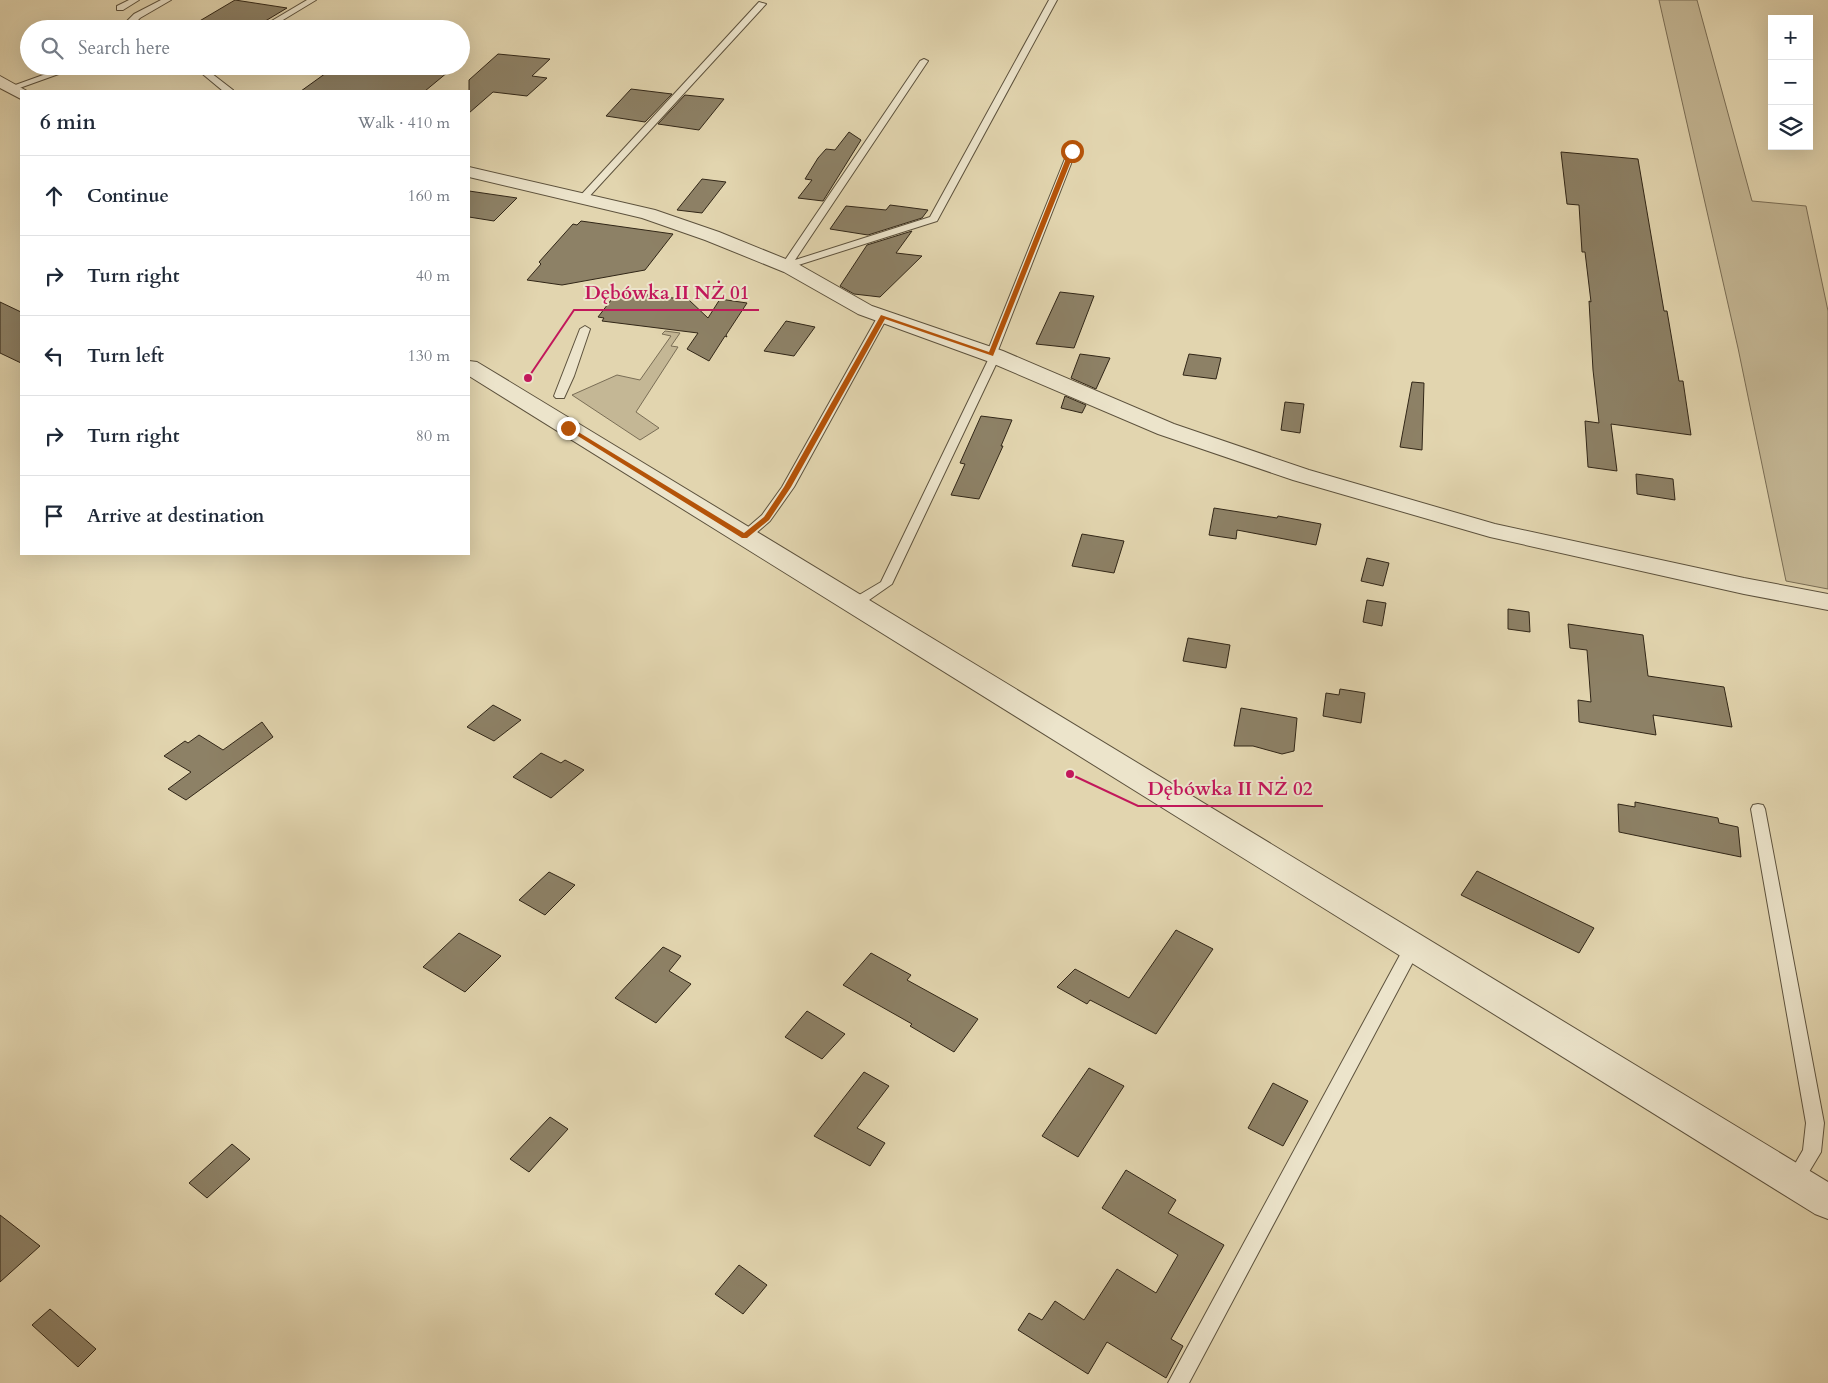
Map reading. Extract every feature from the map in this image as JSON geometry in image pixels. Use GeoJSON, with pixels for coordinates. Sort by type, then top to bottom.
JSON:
{"type":"FeatureCollection","features":[{"type":"Feature","properties":{"kind":"street"},"geometry":{"type":"LineString","coordinates":[[470,172],[648,214],[712,236],[786,266],[865,310],[993,356],[1166,430],[1301,475],[1490,530],[1744,586],[1828,602]]}},
{"type":"Feature","properties":{"kind":"street"},"geometry":{"type":"LineString","coordinates":[[470,368],[1828,1202]]}},
{"type":"Feature","properties":{"kind":"lane"},"geometry":{"type":"LineString","coordinates":[[120,8],[135,0]]}},
{"type":"Feature","properties":{"kind":"lane"},"geometry":{"type":"LineString","coordinates":[[133,20],[167,0]]}},
{"type":"Feature","properties":{"kind":"lane"},"geometry":{"type":"LineString","coordinates":[[278,20],[312,0]]}},
{"type":"Feature","properties":{"kind":"lane"},"geometry":{"type":"LineString","coordinates":[[786,266],[934,220],[1053,0]]}},
{"type":"Feature","properties":{"kind":"lane"},"geometry":{"type":"LineString","coordinates":[[583,198],[762,4]]}},
{"type":"Feature","properties":{"kind":"lane"},"geometry":{"type":"LineString","coordinates":[[786,266],[924,61]]}},
{"type":"Feature","properties":{"kind":"lane"},"geometry":{"type":"LineString","coordinates":[[11,88],[50,75]]}},
{"type":"Feature","properties":{"kind":"lane"},"geometry":{"type":"LineString","coordinates":[[209,75],[229,90]]}},
{"type":"Feature","properties":{"kind":"lane"},"geometry":{"type":"LineString","coordinates":[[854,604],[886,584],[993,356],[1072,151]]}},
{"type":"Feature","properties":{"kind":"lane"},"geometry":{"type":"LineString","coordinates":[[744,537],[766,518],[788,487],[883,316]]}},
{"type":"Feature","properties":{"kind":"lane"},"geometry":{"type":"LineString","coordinates":[[560,396],[585,329]]}},
{"type":"Feature","properties":{"kind":"lane"},"geometry":{"type":"LineString","coordinates":[[1758,810],[1815,1123],[1812,1152],[1794,1181]]}},
{"type":"Feature","properties":{"kind":"lane"},"geometry":{"type":"LineString","coordinates":[[1178,1383],[1413,948]]}},
{"type":"Feature","properties":{"kind":"shaded area"},"geometry":{"type":"Polygon","coordinates":[[[1659,0],[1697,0],[1752,201],[1806,206],[1828,311],[1828,589],[1786,581],[1738,348],[1659,0]]]}},
{"type":"Feature","properties":{"kind":"shaded area"},"geometry":{"type":"Polygon","coordinates":[[[665,331],[680,333],[671,346],[678,347],[636,412],[659,428],[640,440],[572,395],[617,375],[640,380],[671,336],[662,334],[665,331]]]}},
{"type":"Feature","properties":{"kind":"building"},"geometry":{"type":"Polygon","coordinates":[[[235,0],[287,8],[267,20],[201,20],[235,0]]]}},
{"type":"Feature","properties":{"kind":"building"},"geometry":{"type":"Polygon","coordinates":[[[498,54],[550,59],[532,76],[547,78],[527,96],[493,92],[470,112],[469,80],[498,54]]]}},
{"type":"Feature","properties":{"kind":"building"},"geometry":{"type":"Polygon","coordinates":[[[323,75],[444,75],[426,90],[302,90],[323,75]]]}},
{"type":"Feature","properties":{"kind":"building"},"geometry":{"type":"Polygon","coordinates":[[[631,89],[672,94],[645,122],[606,116],[631,89]]]}},
{"type":"Feature","properties":{"kind":"building"},"geometry":{"type":"Polygon","coordinates":[[[685,95],[724,99],[699,130],[658,124],[685,95]]]}},
{"type":"Feature","properties":{"kind":"building"},"geometry":{"type":"Polygon","coordinates":[[[849,132],[861,140],[823,201],[798,198],[812,180],[805,179],[818,158],[826,149],[835,150],[849,132]]]}},
{"type":"Feature","properties":{"kind":"building"},"geometry":{"type":"Polygon","coordinates":[[[1561,152],[1638,159],[1664,311],[1667,311],[1679,381],[1683,381],[1691,435],[1611,424],[1617,471],[1588,467],[1585,421],[1599,423],[1593,370],[1589,301],[1591,302],[1585,252],[1582,252],[1579,205],[1567,204],[1561,152]]]}},
{"type":"Feature","properties":{"kind":"building"},"geometry":{"type":"Polygon","coordinates":[[[702,179],[726,182],[702,213],[677,210],[702,179]]]}},
{"type":"Feature","properties":{"kind":"building"},"geometry":{"type":"Polygon","coordinates":[[[470,191],[517,198],[494,221],[470,217],[470,191]]]}},
{"type":"Feature","properties":{"kind":"building"},"geometry":{"type":"Polygon","coordinates":[[[890,205],[928,210],[922,218],[868,235],[830,229],[846,206],[886,210],[890,205]]]}},
{"type":"Feature","properties":{"kind":"building"},"geometry":{"type":"Polygon","coordinates":[[[581,221],[673,234],[645,270],[562,285],[527,280],[541,264],[539,262],[573,224],[577,225],[581,221]]]}},
{"type":"Feature","properties":{"kind":"building"},"geometry":{"type":"Polygon","coordinates":[[[912,231],[896,253],[922,256],[880,297],[854,294],[840,286],[867,245],[912,231]]]}},
{"type":"Feature","properties":{"kind":"building"},"geometry":{"type":"Polygon","coordinates":[[[618,291],[689,300],[708,318],[720,299],[747,303],[726,335],[727,337],[725,336],[709,361],[687,349],[698,333],[602,321],[604,318],[598,317],[618,291]]]}},
{"type":"Feature","properties":{"kind":"building"},"geometry":{"type":"Polygon","coordinates":[[[1060,292],[1094,296],[1074,348],[1036,344],[1060,292]]]}},
{"type":"Feature","properties":{"kind":"building"},"geometry":{"type":"Polygon","coordinates":[[[0,302],[20,312],[20,363],[0,353],[0,302]]]}},
{"type":"Feature","properties":{"kind":"building"},"geometry":{"type":"Polygon","coordinates":[[[786,321],[815,327],[794,356],[764,351],[786,321]]]}},
{"type":"Feature","properties":{"kind":"building"},"geometry":{"type":"Polygon","coordinates":[[[1080,354],[1110,358],[1096,389],[1071,378],[1080,354]]]}},
{"type":"Feature","properties":{"kind":"building"},"geometry":{"type":"Polygon","coordinates":[[[1189,354],[1221,358],[1216,379],[1183,375],[1189,354]]]}},
{"type":"Feature","properties":{"kind":"building"},"geometry":{"type":"Polygon","coordinates":[[[1412,382],[1424,383],[1422,450],[1400,447],[1412,382]]]}},
{"type":"Feature","properties":{"kind":"building"},"geometry":{"type":"Polygon","coordinates":[[[1065,396],[1086,405],[1082,413],[1061,408],[1065,396]]]}},
{"type":"Feature","properties":{"kind":"building"},"geometry":{"type":"Polygon","coordinates":[[[1285,402],[1304,404],[1300,433],[1281,430],[1285,402]]]}},
{"type":"Feature","properties":{"kind":"building"},"geometry":{"type":"Polygon","coordinates":[[[981,416],[1012,420],[1001,446],[1003,446],[979,499],[951,495],[965,464],[960,463],[981,416]]]}},
{"type":"Feature","properties":{"kind":"building"},"geometry":{"type":"Polygon","coordinates":[[[1636,474],[1673,479],[1675,500],[1637,494],[1636,474]]]}},
{"type":"Feature","properties":{"kind":"building"},"geometry":{"type":"Polygon","coordinates":[[[1214,508],[1277,518],[1278,516],[1321,524],[1316,545],[1237,530],[1236,539],[1209,535],[1214,508]]]}},
{"type":"Feature","properties":{"kind":"building"},"geometry":{"type":"Polygon","coordinates":[[[1082,534],[1124,541],[1114,573],[1072,566],[1082,534]]]}},
{"type":"Feature","properties":{"kind":"building"},"geometry":{"type":"Polygon","coordinates":[[[1367,558],[1389,563],[1383,586],[1361,581],[1367,558]]]}},
{"type":"Feature","properties":{"kind":"building"},"geometry":{"type":"Polygon","coordinates":[[[1367,600],[1386,603],[1382,626],[1363,622],[1367,600]]]}},
{"type":"Feature","properties":{"kind":"building"},"geometry":{"type":"Polygon","coordinates":[[[1508,609],[1529,612],[1530,632],[1508,629],[1508,609]]]}},
{"type":"Feature","properties":{"kind":"building"},"geometry":{"type":"Polygon","coordinates":[[[1568,624],[1643,635],[1648,676],[1724,687],[1732,727],[1653,715],[1656,735],[1579,722],[1578,700],[1591,702],[1587,650],[1570,648],[1568,624]]]}},
{"type":"Feature","properties":{"kind":"building"},"geometry":{"type":"Polygon","coordinates":[[[1188,638],[1230,645],[1226,668],[1183,661],[1188,638]]]}},
{"type":"Feature","properties":{"kind":"building"},"geometry":{"type":"Polygon","coordinates":[[[1340,689],[1365,693],[1361,723],[1323,716],[1326,693],[1339,695],[1340,689]]]}},
{"type":"Feature","properties":{"kind":"building"},"geometry":{"type":"Polygon","coordinates":[[[493,705],[521,720],[494,741],[467,727],[493,705]]]}},
{"type":"Feature","properties":{"kind":"building"},"geometry":{"type":"Polygon","coordinates":[[[1241,708],[1297,718],[1294,751],[1282,754],[1253,746],[1234,746],[1241,708]]]}},
{"type":"Feature","properties":{"kind":"building"},"geometry":{"type":"Polygon","coordinates":[[[262,722],[273,737],[186,800],[168,789],[191,772],[164,756],[185,741],[188,743],[199,735],[223,750],[262,722]]]}},
{"type":"Feature","properties":{"kind":"building"},"geometry":{"type":"Polygon","coordinates":[[[541,753],[561,763],[565,760],[584,770],[551,798],[513,777],[541,753]]]}},
{"type":"Feature","properties":{"kind":"building"},"geometry":{"type":"Polygon","coordinates":[[[1635,802],[1718,818],[1719,823],[1738,827],[1741,857],[1619,832],[1618,804],[1635,807],[1635,802]]]}},
{"type":"Feature","properties":{"kind":"building"},"geometry":{"type":"Polygon","coordinates":[[[1477,871],[1594,928],[1579,953],[1461,895],[1477,871]]]}},
{"type":"Feature","properties":{"kind":"building"},"geometry":{"type":"Polygon","coordinates":[[[549,872],[575,885],[545,915],[519,900],[549,872]]]}},
{"type":"Feature","properties":{"kind":"building"},"geometry":{"type":"Polygon","coordinates":[[[1176,930],[1213,949],[1156,1034],[1090,1000],[1087,1004],[1057,987],[1075,969],[1129,998],[1176,930]]]}},
{"type":"Feature","properties":{"kind":"building"},"geometry":{"type":"Polygon","coordinates":[[[459,933],[501,956],[465,992],[423,967],[459,933]]]}},
{"type":"Feature","properties":{"kind":"building"},"geometry":{"type":"Polygon","coordinates":[[[663,947],[681,956],[669,971],[691,984],[656,1023],[615,998],[663,947]]]}},
{"type":"Feature","properties":{"kind":"building"},"geometry":{"type":"Polygon","coordinates":[[[871,953],[911,975],[907,980],[978,1019],[954,1052],[910,1026],[912,1024],[843,985],[871,953]]]}},
{"type":"Feature","properties":{"kind":"building"},"geometry":{"type":"Polygon","coordinates":[[[807,1011],[845,1034],[822,1059],[785,1037],[807,1011]]]}},
{"type":"Feature","properties":{"kind":"building"},"geometry":{"type":"Polygon","coordinates":[[[1089,1068],[1124,1086],[1078,1157],[1042,1136],[1089,1068]]]}},
{"type":"Feature","properties":{"kind":"building"},"geometry":{"type":"Polygon","coordinates":[[[864,1072],[889,1086],[857,1128],[885,1143],[870,1166],[814,1136],[864,1072]]]}},
{"type":"Feature","properties":{"kind":"building"},"geometry":{"type":"Polygon","coordinates":[[[1273,1083],[1308,1101],[1283,1146],[1248,1128],[1273,1083]]]}},
{"type":"Feature","properties":{"kind":"building"},"geometry":{"type":"Polygon","coordinates":[[[550,1117],[568,1129],[529,1172],[510,1159],[550,1117]]]}},
{"type":"Feature","properties":{"kind":"building"},"geometry":{"type":"Polygon","coordinates":[[[232,1144],[250,1159],[207,1198],[189,1183],[232,1144]]]}},
{"type":"Feature","properties":{"kind":"building"},"geometry":{"type":"Polygon","coordinates":[[[1126,1170],[1176,1200],[1168,1213],[1224,1245],[1171,1339],[1183,1346],[1166,1378],[1107,1342],[1088,1374],[1018,1330],[1029,1313],[1042,1320],[1055,1301],[1084,1320],[1117,1269],[1156,1293],[1178,1255],[1102,1208],[1126,1170]]]}},
{"type":"Feature","properties":{"kind":"building"},"geometry":{"type":"Polygon","coordinates":[[[0,1215],[40,1246],[0,1282],[0,1215]]]}},
{"type":"Feature","properties":{"kind":"building"},"geometry":{"type":"Polygon","coordinates":[[[739,1265],[767,1285],[743,1314],[715,1294],[739,1265]]]}},
{"type":"Feature","properties":{"kind":"building"},"geometry":{"type":"Polygon","coordinates":[[[50,1309],[96,1349],[78,1367],[32,1325],[50,1309]]]}},
{"type":"Feature","properties":{"kind":"place","name":"Dębówka II NŻ 01"},"geometry":{"type":"Point","coordinates":[528,378]}},
{"type":"Feature","properties":{"kind":"place","name":"Dębówka II NŻ 02"},"geometry":{"type":"Point","coordinates":[1070,774]}},
{"type":"Feature","properties":{"kind":"route"},"geometry":{"type":"LineString","coordinates":[[568,428],[744,537],[766,518],[788,487],[883,316],[991,355],[1072,151]]}}]}
